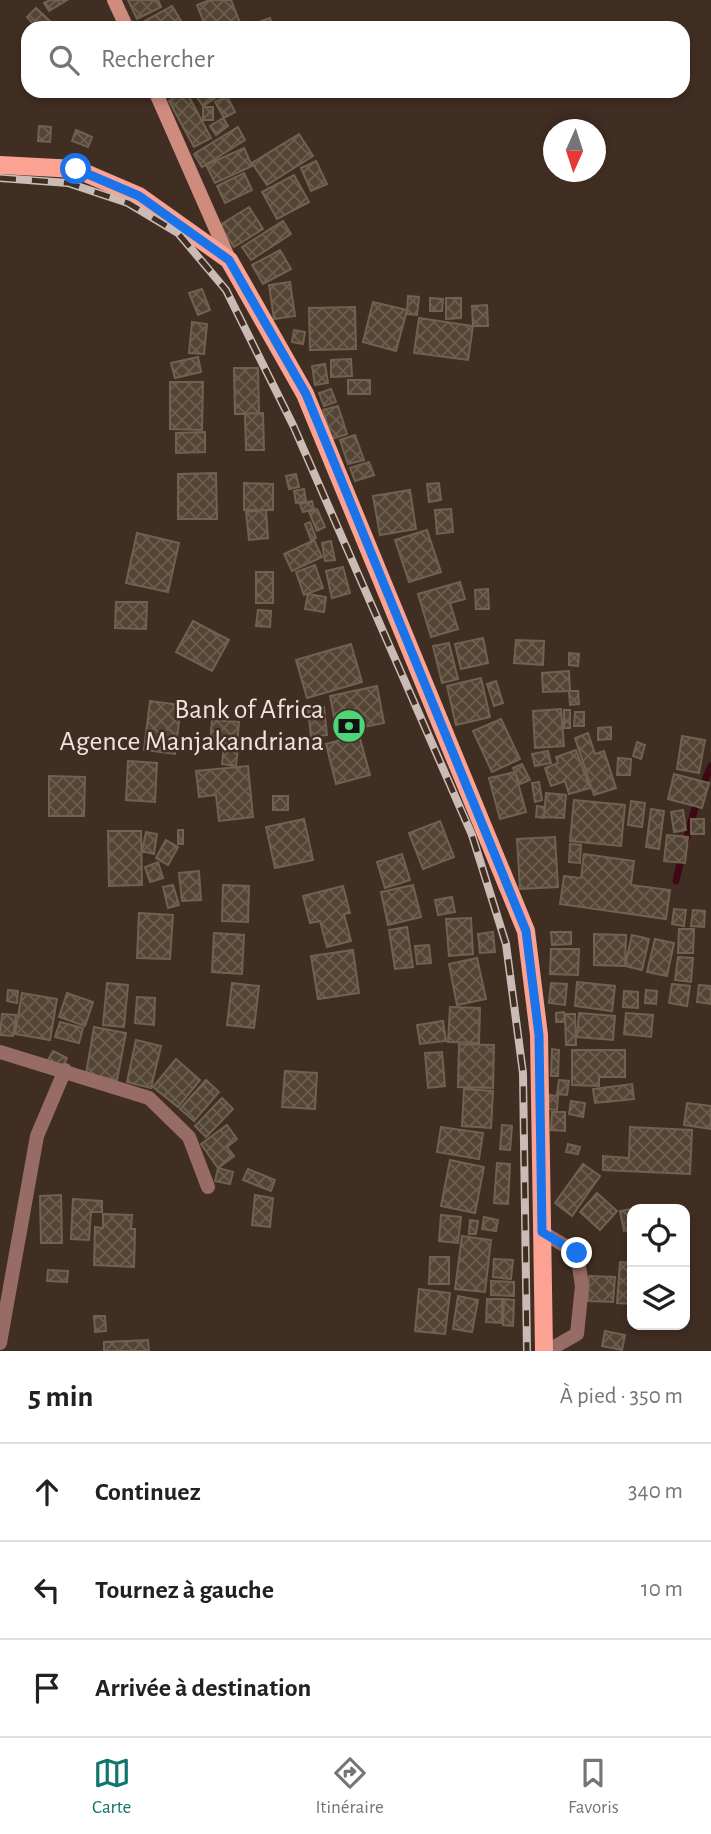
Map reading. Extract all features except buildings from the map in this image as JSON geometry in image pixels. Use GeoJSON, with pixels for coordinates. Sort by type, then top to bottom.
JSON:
{"type":"FeatureCollection","features":[{"type":"Feature","properties":{"kind":"main road"},"geometry":{"type":"LineString","coordinates":[[0,165],[76,169],[139,196],[229,260],[306,394],[526,931],[539,1035],[546,1351]]}},
{"type":"Feature","properties":{"kind":"street"},"geometry":{"type":"LineString","coordinates":[[114,0],[124,21]]}},
{"type":"Feature","properties":{"kind":"street"},"geometry":{"type":"LineString","coordinates":[[158,98],[229,260]]}},
{"type":"Feature","properties":{"kind":"street"},"geometry":{"type":"LineString","coordinates":[[0,1052],[149,1098],[189,1137],[208,1187]]}},
{"type":"Feature","properties":{"kind":"street"},"geometry":{"type":"LineString","coordinates":[[0,1343],[37,1136],[65,1070]]}},
{"type":"Feature","properties":{"kind":"street"},"geometry":{"type":"LineString","coordinates":[[542,1232],[577,1253],[582,1286],[576,1334],[546,1351]]}},
{"type":"Feature","properties":{"kind":"waterway"},"geometry":{"type":"LineString","coordinates":[[685,843],[699,794],[711,766]]}},
{"type":"Feature","properties":{"kind":"waterway"},"geometry":{"type":"LineString","coordinates":[[676,881],[682,855]]}},
{"type":"Feature","properties":{"kind":"railway"},"geometry":{"type":"LineString","coordinates":[[0,178],[68,183],[128,203],[178,233],[226,290],[293,425],[472,835],[506,944],[523,1073],[527,1351]]}},
{"type":"Feature","properties":{"kind":"place","name":"Bank of Africa Agence Manjakandriana"},"geometry":{"type":"Point","coordinates":[349,726]}},
{"type":"Feature","properties":{"kind":"route"},"geometry":{"type":"LineString","coordinates":[[76,169],[139,196],[229,260],[306,394],[526,931],[539,1035],[542,1232],[577,1253]]}}]}
